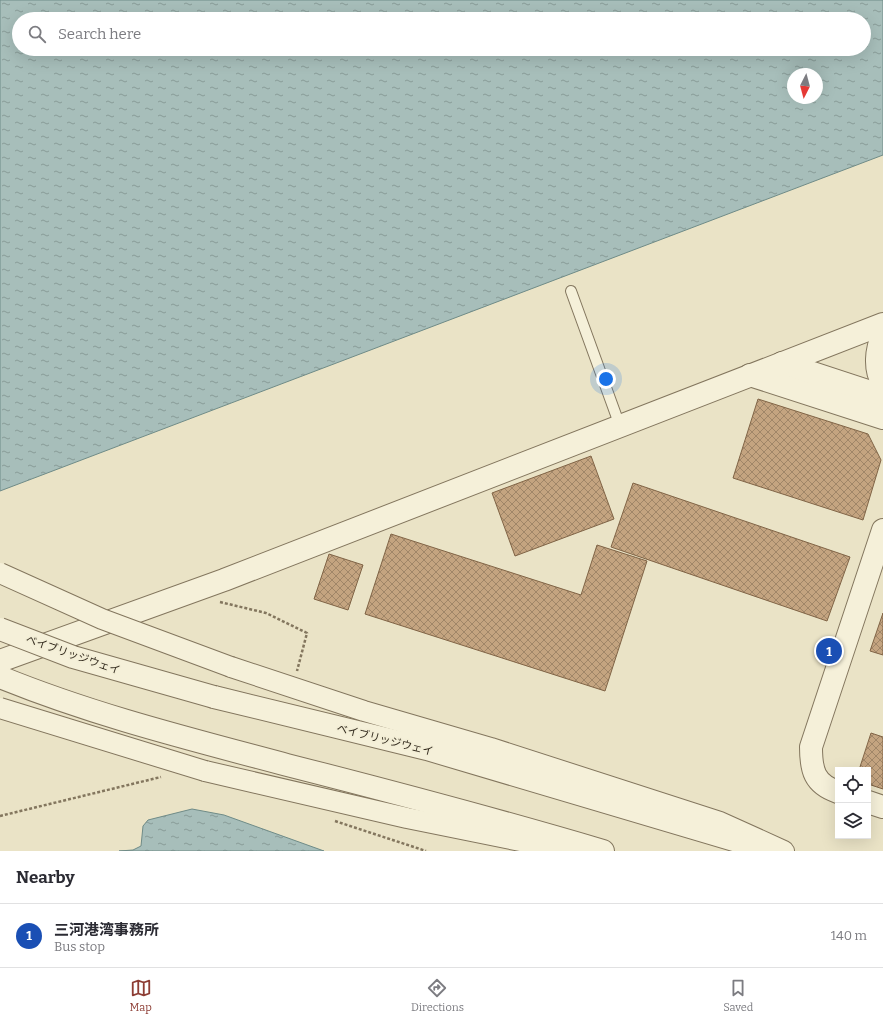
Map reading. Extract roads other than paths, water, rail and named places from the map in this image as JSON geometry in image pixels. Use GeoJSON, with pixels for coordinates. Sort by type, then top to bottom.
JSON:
{"type":"FeatureCollection","features":[{"type":"Feature","properties":{"kind":"street"},"geometry":{"type":"LineString","coordinates":[[0,661],[224,580],[883,324]]}},
{"type":"Feature","properties":{"kind":"street"},"geometry":{"type":"LineString","coordinates":[[883,334],[880,340],[877,364],[878,376],[883,384]]}},
{"type":"Feature","properties":{"kind":"street"},"geometry":{"type":"LineString","coordinates":[[782,363],[883,396]]}},
{"type":"Feature","properties":{"kind":"street"},"geometry":{"type":"LineString","coordinates":[[750,375],[883,418]]}},
{"type":"Feature","properties":{"kind":"street"},"geometry":{"type":"LineString","coordinates":[[835,791],[827,788],[816,777],[811,764],[811,747],[883,530]]}},
{"type":"Feature","properties":{"kind":"street"},"geometry":{"type":"LineString","coordinates":[[0,573],[102,619],[231,667],[364,711],[491,748],[720,822],[784,851]]}},
{"type":"Feature","properties":{"kind":"street","name":"ベイブリッジウェイ"},"geometry":{"type":"LineString","coordinates":[[0,629],[73,657],[214,697],[426,750],[771,851]]}},
{"type":"Feature","properties":{"kind":"street"},"geometry":{"type":"LineString","coordinates":[[0,677],[37,692],[121,720],[488,817],[603,851]]}},
{"type":"Feature","properties":{"kind":"street"},"geometry":{"type":"LineString","coordinates":[[0,708],[205,771],[407,818],[572,851]]}},
{"type":"Feature","properties":{"kind":"street"},"geometry":{"type":"LineString","coordinates":[[871,803],[883,807]]}},
{"type":"Feature","properties":{"kind":"lane"},"geometry":{"type":"LineString","coordinates":[[572,291],[620,426]]}},
{"type":"Feature","properties":{"kind":"water"},"geometry":{"type":"Polygon","coordinates":[[[0,0],[883,0],[883,155],[0,491],[0,0]]]}},
{"type":"Feature","properties":{"kind":"water"},"geometry":{"type":"Polygon","coordinates":[[[192,809],[224,815],[324,851],[119,851],[133,850],[141,846],[143,826],[148,820],[192,809]]]}},
{"type":"Feature","properties":{"kind":"place","name":"三河港湾事務所"},"geometry":{"type":"Point","coordinates":[829,651]}}]}
